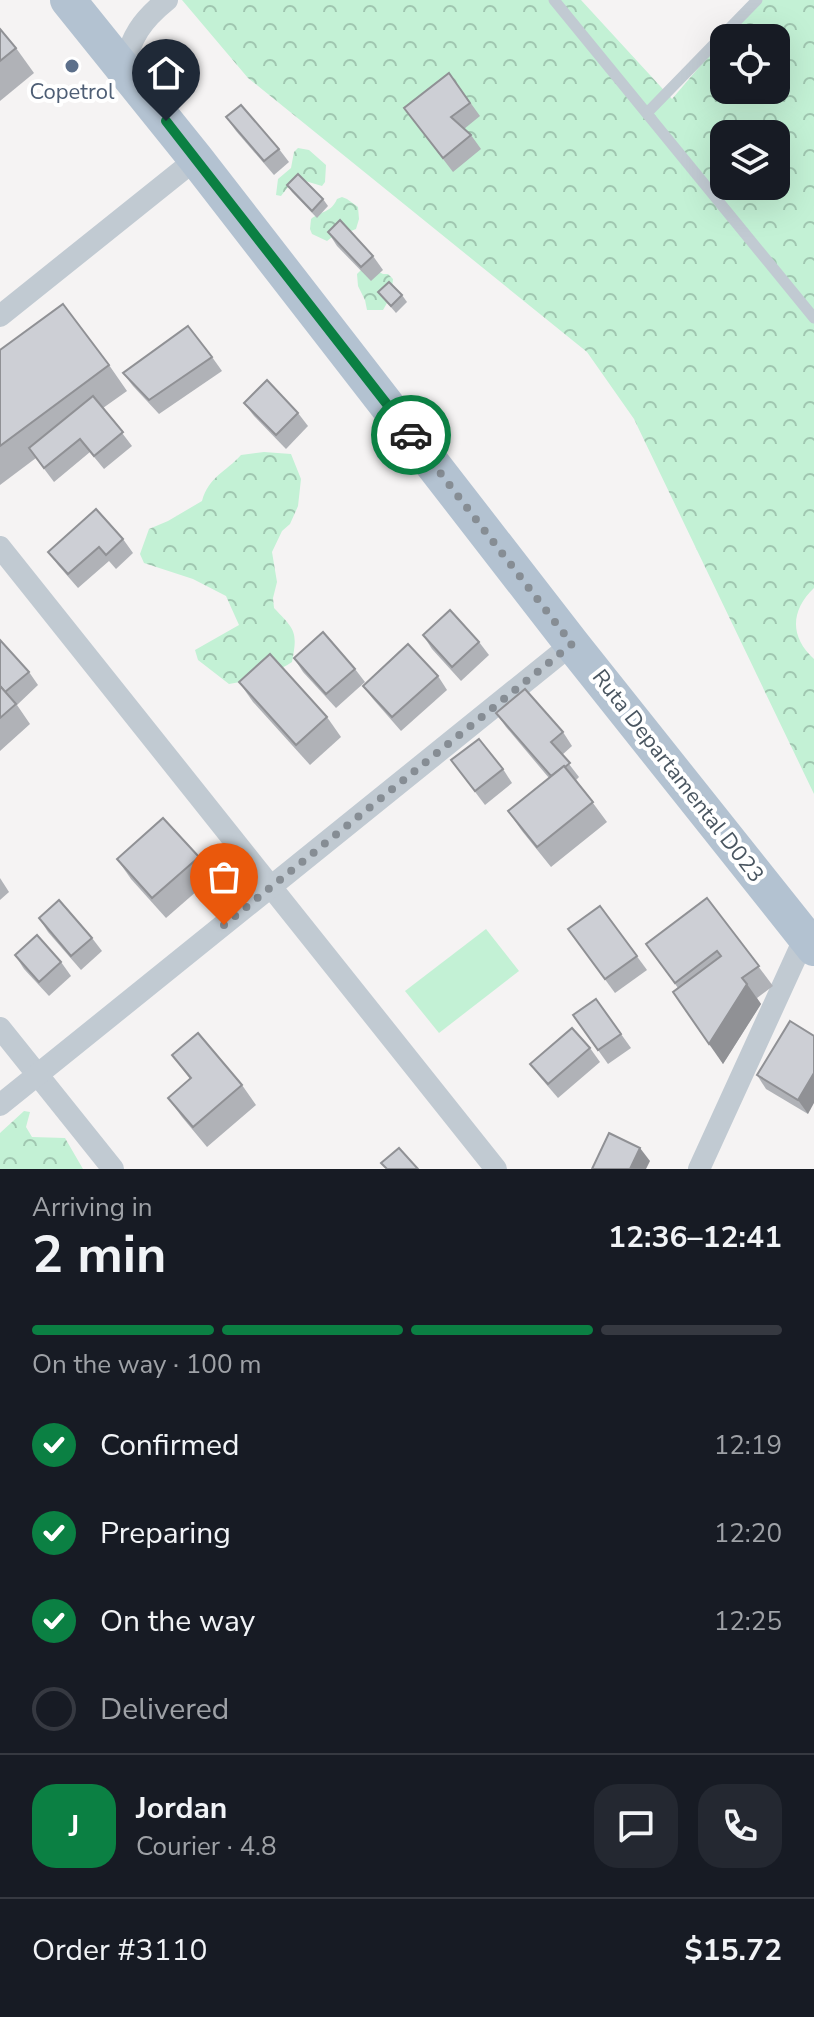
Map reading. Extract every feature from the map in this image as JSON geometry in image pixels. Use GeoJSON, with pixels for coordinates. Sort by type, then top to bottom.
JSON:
{"type":"FeatureCollection","features":[{"type":"Feature","properties":{"kind":"main road","name":"Ruta Departamental D023"},"geometry":{"type":"LineString","coordinates":[[68,0],[196,159],[572,644],[810,942]]}},
{"type":"Feature","properties":{"kind":"street"},"geometry":{"type":"LineString","coordinates":[[123,68],[136,31],[167,0]]}},
{"type":"Feature","properties":{"kind":"street"},"geometry":{"type":"LineString","coordinates":[[0,316],[196,159]]}},
{"type":"Feature","properties":{"kind":"street"},"geometry":{"type":"LineString","coordinates":[[0,547],[496,1169]]}},
{"type":"Feature","properties":{"kind":"street"},"geometry":{"type":"LineString","coordinates":[[0,1105],[572,644]]}},
{"type":"Feature","properties":{"kind":"street"},"geometry":{"type":"LineString","coordinates":[[699,1169],[810,942]]}},
{"type":"Feature","properties":{"kind":"street"},"geometry":{"type":"LineString","coordinates":[[0,1028],[113,1169]]}},
{"type":"Feature","properties":{"kind":"lane"},"geometry":{"type":"LineString","coordinates":[[554,0],[814,318]]}},
{"type":"Feature","properties":{"kind":"lane"},"geometry":{"type":"LineString","coordinates":[[647,113],[757,0]]}},
{"type":"Feature","properties":{"kind":"green space"},"geometry":{"type":"Polygon","coordinates":[[[182,0],[581,0],[672,99],[710,54],[710,104],[790,104],[790,24],[736,24],[756,0],[814,0],[814,588],[801,605],[796,623],[800,641],[814,659],[814,794],[634,419],[587,352],[248,78],[182,0]]]}},
{"type":"Feature","properties":{"kind":"green space"},"geometry":{"type":"Polygon","coordinates":[[[298,148],[309,150],[326,165],[325,182],[322,186],[302,180],[288,187],[281,196],[276,195],[278,179],[291,168],[294,152],[298,148]]]}},
{"type":"Feature","properties":{"kind":"green space"},"geometry":{"type":"Polygon","coordinates":[[[342,197],[358,207],[356,229],[340,231],[327,241],[312,234],[311,219],[342,197]]]}},
{"type":"Feature","properties":{"kind":"green space"},"geometry":{"type":"Polygon","coordinates":[[[373,269],[393,279],[391,296],[383,310],[367,310],[358,286],[357,274],[361,270],[373,269]]]}},
{"type":"Feature","properties":{"kind":"green space"},"geometry":{"type":"Polygon","coordinates":[[[264,452],[291,454],[301,479],[298,506],[272,552],[277,582],[274,608],[293,632],[294,652],[292,662],[277,670],[229,684],[198,660],[195,650],[239,625],[226,596],[193,579],[144,563],[140,554],[149,529],[202,501],[213,480],[241,455],[264,452]]]}},
{"type":"Feature","properties":{"kind":"green space"},"geometry":{"type":"Polygon","coordinates":[[[486,929],[519,971],[439,1033],[405,991],[486,929]]]}},
{"type":"Feature","properties":{"kind":"green space"},"geometry":{"type":"Polygon","coordinates":[[[24,1111],[30,1112],[26,1127],[32,1137],[65,1138],[83,1169],[0,1169],[0,1133],[24,1111]]]}},
{"type":"Feature","properties":{"kind":"building"},"geometry":{"type":"Polygon","coordinates":[[[0,29],[16,48],[0,61],[0,29]]]}},
{"type":"Feature","properties":{"kind":"building"},"geometry":{"type":"Polygon","coordinates":[[[449,73],[470,103],[451,117],[471,135],[443,158],[404,108],[449,73]]]}},
{"type":"Feature","properties":{"kind":"building"},"geometry":{"type":"Polygon","coordinates":[[[241,105],[279,149],[264,161],[226,117],[241,105]]]}},
{"type":"Feature","properties":{"kind":"building"},"geometry":{"type":"Polygon","coordinates":[[[298,174],[323,199],[312,211],[287,185],[298,174]]]}},
{"type":"Feature","properties":{"kind":"building"},"geometry":{"type":"Polygon","coordinates":[[[340,220],[373,256],[361,267],[328,232],[340,220]]]}},
{"type":"Feature","properties":{"kind":"building"},"geometry":{"type":"Polygon","coordinates":[[[389,282],[402,295],[391,306],[378,292],[389,282]]]}},
{"type":"Feature","properties":{"kind":"building"},"geometry":{"type":"Polygon","coordinates":[[[63,304],[109,365],[0,446],[0,350],[63,304]]]}},
{"type":"Feature","properties":{"kind":"building"},"geometry":{"type":"Polygon","coordinates":[[[188,326],[212,357],[149,400],[123,373],[188,326]]]}},
{"type":"Feature","properties":{"kind":"building"},"geometry":{"type":"Polygon","coordinates":[[[267,380],[298,413],[276,435],[244,403],[267,380]]]}},
{"type":"Feature","properties":{"kind":"building"},"geometry":{"type":"Polygon","coordinates":[[[93,396],[123,432],[94,456],[80,439],[44,468],[29,448],[93,396]]]}},
{"type":"Feature","properties":{"kind":"building"},"geometry":{"type":"Polygon","coordinates":[[[96,509],[123,539],[106,555],[99,547],[68,574],[48,552],[96,509]]]}},
{"type":"Feature","properties":{"kind":"building"},"geometry":{"type":"Polygon","coordinates":[[[450,610],[479,642],[452,667],[423,635],[450,610]]]}},
{"type":"Feature","properties":{"kind":"building"},"geometry":{"type":"Polygon","coordinates":[[[323,632],[355,669],[326,694],[294,658],[323,632]]]}},
{"type":"Feature","properties":{"kind":"building"},"geometry":{"type":"Polygon","coordinates":[[[0,640],[29,672],[5,692],[0,686],[0,640]]]}},
{"type":"Feature","properties":{"kind":"building"},"geometry":{"type":"Polygon","coordinates":[[[408,644],[438,676],[392,717],[363,686],[408,644]]]}},
{"type":"Feature","properties":{"kind":"building"},"geometry":{"type":"Polygon","coordinates":[[[270,654],[327,717],[296,745],[239,682],[270,654]]]}},
{"type":"Feature","properties":{"kind":"building"},"geometry":{"type":"Polygon","coordinates":[[[0,686],[16,704],[0,718],[0,686]]]}},
{"type":"Feature","properties":{"kind":"building"},"geometry":{"type":"Polygon","coordinates":[[[525,689],[563,732],[551,742],[570,763],[551,776],[496,713],[525,689]]]}},
{"type":"Feature","properties":{"kind":"building"},"geometry":{"type":"Polygon","coordinates":[[[479,739],[503,769],[475,791],[451,760],[479,739]]]}},
{"type":"Feature","properties":{"kind":"building"},"geometry":{"type":"Polygon","coordinates":[[[564,766],[593,802],[537,847],[508,811],[564,766]]]}},
{"type":"Feature","properties":{"kind":"building"},"geometry":{"type":"Polygon","coordinates":[[[163,818],[199,857],[152,898],[117,859],[163,818]]]}},
{"type":"Feature","properties":{"kind":"building"},"geometry":{"type":"Polygon","coordinates":[[[707,898],[759,966],[742,978],[747,984],[709,1044],[673,992],[721,956],[717,951],[675,983],[646,944],[707,898]]]}},
{"type":"Feature","properties":{"kind":"building"},"geometry":{"type":"Polygon","coordinates":[[[59,900],[92,938],[71,956],[39,918],[59,900]]]}},
{"type":"Feature","properties":{"kind":"building"},"geometry":{"type":"Polygon","coordinates":[[[600,906],[637,956],[605,979],[568,929],[600,906]]]}},
{"type":"Feature","properties":{"kind":"building"},"geometry":{"type":"Polygon","coordinates":[[[37,935],[61,962],[39,982],[15,955],[37,935]]]}},
{"type":"Feature","properties":{"kind":"building"},"geometry":{"type":"Polygon","coordinates":[[[596,999],[621,1034],[598,1050],[573,1015],[596,999]]]}},
{"type":"Feature","properties":{"kind":"building"},"geometry":{"type":"Polygon","coordinates":[[[790,1021],[814,1036],[814,1073],[798,1100],[757,1075],[790,1021]]]}},
{"type":"Feature","properties":{"kind":"building"},"geometry":{"type":"Polygon","coordinates":[[[572,1028],[590,1048],[548,1084],[530,1064],[572,1028]]]}},
{"type":"Feature","properties":{"kind":"building"},"geometry":{"type":"Polygon","coordinates":[[[198,1033],[242,1085],[193,1127],[168,1098],[191,1078],[172,1055],[198,1033]]]}},
{"type":"Feature","properties":{"kind":"building"},"geometry":{"type":"Polygon","coordinates":[[[609,1133],[640,1148],[630,1169],[592,1169],[609,1133]]]}},
{"type":"Feature","properties":{"kind":"building"},"geometry":{"type":"Polygon","coordinates":[[[399,1148],[418,1169],[387,1169],[381,1163],[399,1148]]]}},
{"type":"Feature","properties":{"kind":"way so far"},"geometry":{"type":"LineString","coordinates":[[224,925],[572,644],[411,435]]}},
{"type":"Feature","properties":{"kind":"place","name":"Copetrol"},"geometry":{"type":"Point","coordinates":[72,66]}},
{"type":"Feature","properties":{"kind":"route"},"geometry":{"type":"LineString","coordinates":[[166,121],[411,435]]}}]}
